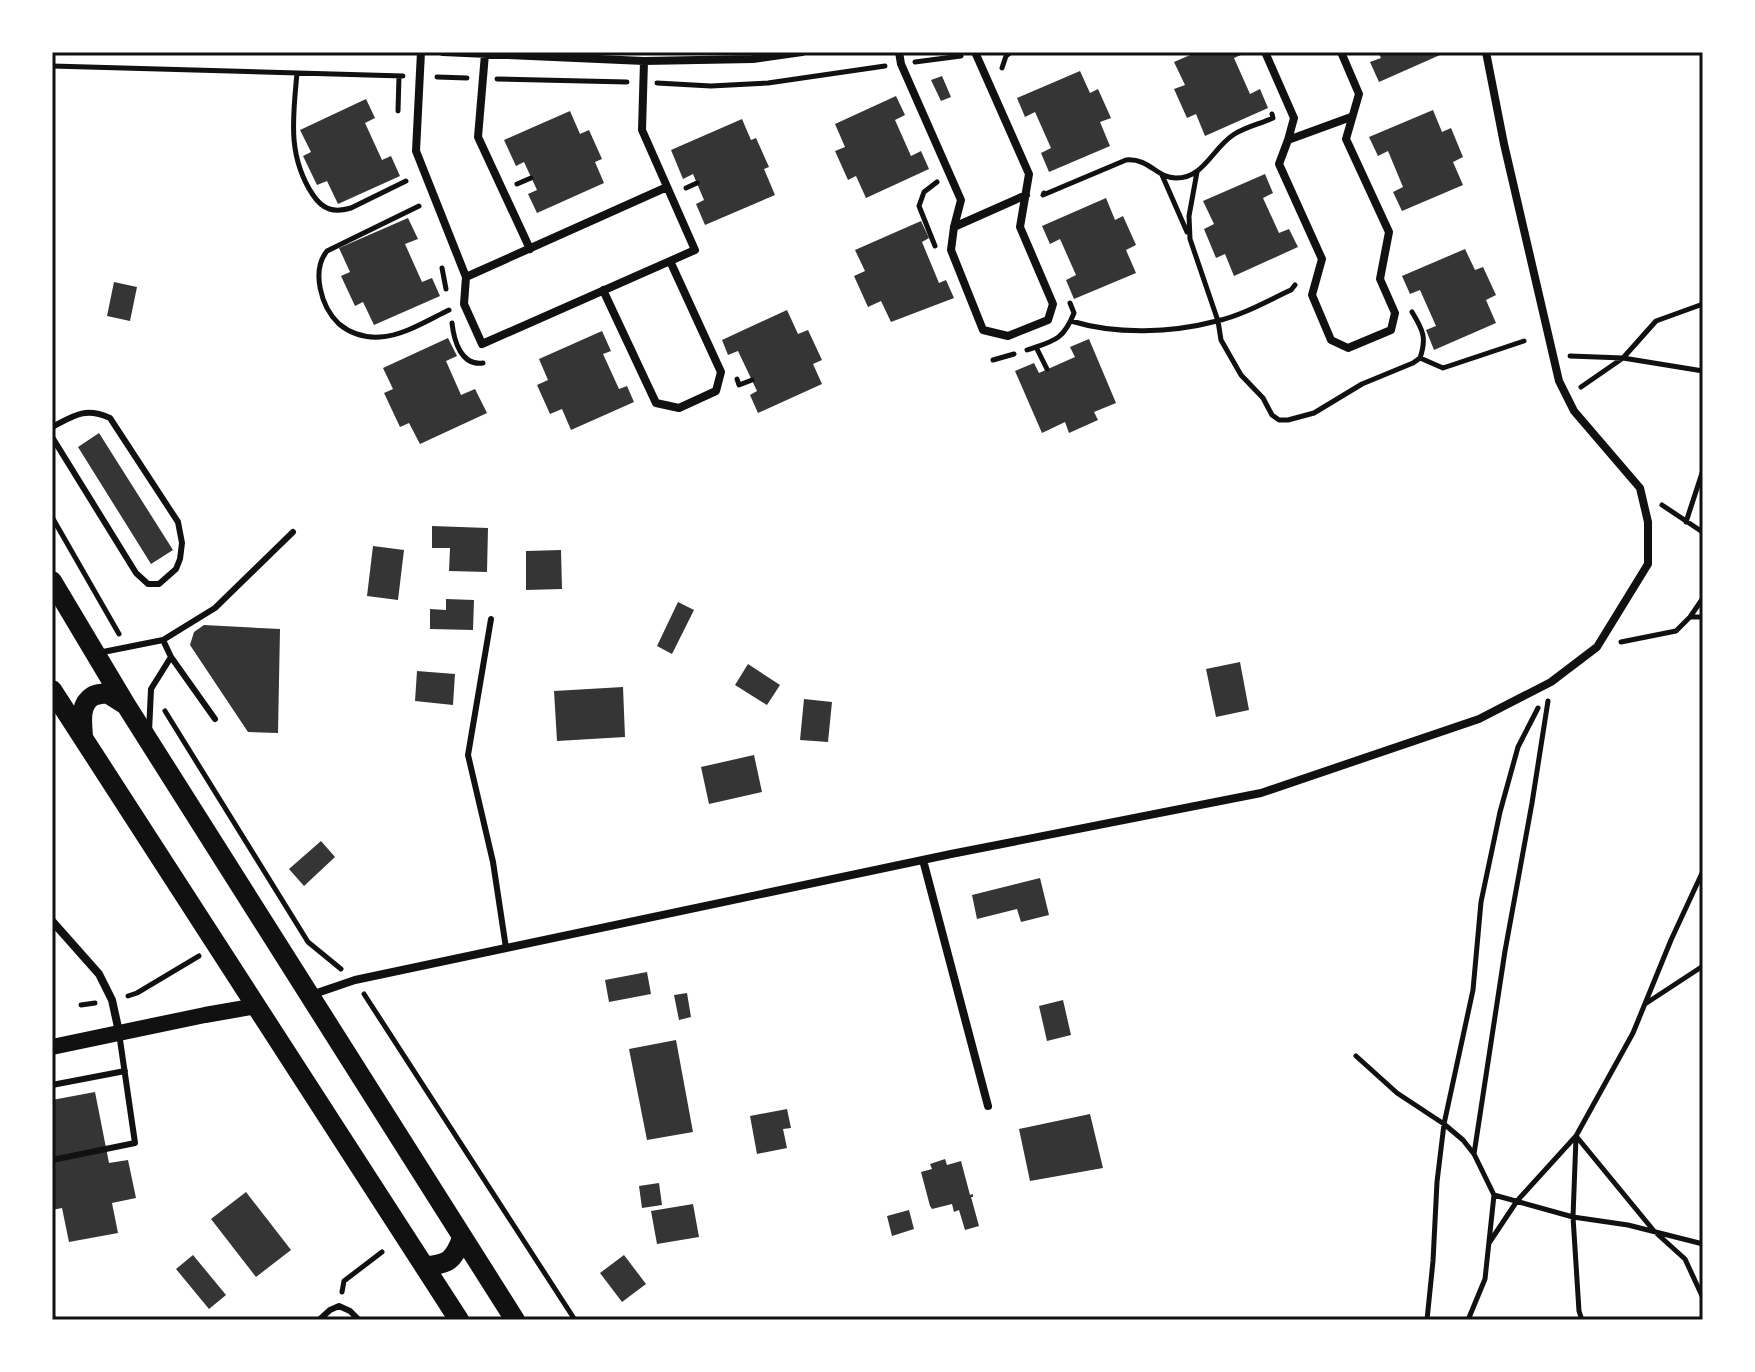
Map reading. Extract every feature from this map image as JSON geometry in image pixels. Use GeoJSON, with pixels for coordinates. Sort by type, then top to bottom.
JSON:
{"type":"FeatureCollection","features":[{"type":"Feature","properties":{"kind":"highway"},"geometry":{"type":"LineString","coordinates":[[52,581],[126,705],[515,1320]]}},
{"type":"Feature","properties":{"kind":"highway"},"geometry":{"type":"LineString","coordinates":[[52,690],[459,1320]]}},
{"type":"Feature","properties":{"kind":"highway"},"geometry":{"type":"LineString","coordinates":[[83,736],[82,714],[93,696],[107,693],[126,705]]}},
{"type":"Feature","properties":{"kind":"highway"},"geometry":{"type":"LineString","coordinates":[[424,1266],[447,1262],[458,1251],[462,1238]]}},
{"type":"Feature","properties":{"kind":"main road"},"geometry":{"type":"LineString","coordinates":[[52,1047],[257,1006]]}},
{"type":"Feature","properties":{"kind":"street"},"geometry":{"type":"LineString","coordinates":[[421,52],[416,151],[466,277],[464,304],[482,344],[695,250],[642,130],[644,61]]}},
{"type":"Feature","properties":{"kind":"street"},"geometry":{"type":"LineString","coordinates":[[443,52],[644,61],[753,59],[802,52]]}},
{"type":"Feature","properties":{"kind":"street"},"geometry":{"type":"LineString","coordinates":[[899,52],[901,64],[961,200],[951,250],[983,330],[1008,336],[1048,320],[1053,304],[1020,227],[1029,174],[975,52]]}},
{"type":"Feature","properties":{"kind":"street"},"geometry":{"type":"LineString","coordinates":[[1265,52],[1294,118],[1279,164],[1322,259],[1312,295],[1331,340],[1348,348],[1391,330],[1395,313],[1380,279],[1389,232],[1346,139],[1359,94],[1341,52]]}},
{"type":"Feature","properties":{"kind":"street"},"geometry":{"type":"LineString","coordinates":[[310,996],[355,980],[923,860],[1261,793],[1479,719],[1551,682],[1597,647],[1648,564],[1648,522],[1640,488],[1574,411],[1559,381],[1486,52]]}},
{"type":"Feature","properties":{"kind":"street"},"geometry":{"type":"LineString","coordinates":[[485,54],[478,137],[530,249]]}},
{"type":"Feature","properties":{"kind":"street"},"geometry":{"type":"LineString","coordinates":[[1288,140],[1351,117]]}},
{"type":"Feature","properties":{"kind":"street"},"geometry":{"type":"LineString","coordinates":[[466,277],[667,187]]}},
{"type":"Feature","properties":{"kind":"street"},"geometry":{"type":"LineString","coordinates":[[954,227],[1026,195]]}},
{"type":"Feature","properties":{"kind":"street"},"geometry":{"type":"LineString","coordinates":[[603,290],[656,403],[679,408],[716,391],[721,372],[670,261]]}},
{"type":"Feature","properties":{"kind":"street"},"geometry":{"type":"LineString","coordinates":[[923,860],[988,1106]]}},
{"type":"Feature","properties":{"kind":"street"},"geometry":{"type":"LineString","coordinates":[[52,921],[99,974],[112,1000],[119,1032]]}},
{"type":"Feature","properties":{"kind":"lane"},"geometry":{"type":"LineString","coordinates":[[52,427],[81,412],[96,412],[110,418],[178,522],[182,543],[180,559],[176,569],[159,584],[148,584],[136,573],[52,437]]}},
{"type":"Feature","properties":{"kind":"lane"},"geometry":{"type":"LineString","coordinates":[[95,654],[163,640],[215,608],[293,532]]}},
{"type":"Feature","properties":{"kind":"lane"},"geometry":{"type":"LineString","coordinates":[[491,619],[468,755],[493,862],[506,948]]}},
{"type":"Feature","properties":{"kind":"lane"},"geometry":{"type":"LineString","coordinates":[[163,640],[171,657],[215,719]]}},
{"type":"Feature","properties":{"kind":"lane"},"geometry":{"type":"LineString","coordinates":[[149,740],[151,689],[171,657]]}},
{"type":"Feature","properties":{"kind":"lane"},"geometry":{"type":"LineString","coordinates":[[52,1160],[135,1143],[119,1032]]}},
{"type":"Feature","properties":{"kind":"lane"},"geometry":{"type":"LineString","coordinates":[[52,1085],[125,1071]]}},
{"type":"Feature","properties":{"kind":"lane"},"geometry":{"type":"LineString","coordinates":[[319,1320],[339,1306],[359,1320]]}},
{"type":"Feature","properties":{"kind":"path"},"geometry":{"type":"LineString","coordinates":[[1002,70],[1006,56],[1011,52]]}},
{"type":"Feature","properties":{"kind":"path"},"geometry":{"type":"LineString","coordinates":[[884,66],[890,73]]}},
{"type":"Feature","properties":{"kind":"path"},"geometry":{"type":"LineString","coordinates":[[297,73],[295,151],[298,166],[317,201],[326,209],[341,211],[406,181]]}},
{"type":"Feature","properties":{"kind":"path"},"geometry":{"type":"LineString","coordinates":[[398,123],[399,76]]}},
{"type":"Feature","properties":{"kind":"path"},"geometry":{"type":"LineString","coordinates":[[498,88],[507,80]]}},
{"type":"Feature","properties":{"kind":"path"},"geometry":{"type":"LineString","coordinates":[[1046,184],[1043,195],[1126,160],[1143,161],[1168,178],[1190,177],[1233,134],[1272,122],[1270,103]]}},
{"type":"Feature","properties":{"kind":"path"},"geometry":{"type":"LineString","coordinates":[[402,168],[426,219]]}},
{"type":"Feature","properties":{"kind":"path"},"geometry":{"type":"LineString","coordinates":[[931,168],[937,182],[924,192],[919,206],[938,254]]}},
{"type":"Feature","properties":{"kind":"path"},"geometry":{"type":"LineString","coordinates":[[1190,239],[1189,216],[1197,172]]}},
{"type":"Feature","properties":{"kind":"path"},"geometry":{"type":"LineString","coordinates":[[1161,174],[1190,239],[1218,321],[1221,340],[1241,375],[1279,420],[1314,413],[1362,384],[1420,358],[1425,339],[1408,305]]}},
{"type":"Feature","properties":{"kind":"path"},"geometry":{"type":"LineString","coordinates":[[513,176],[522,195]]}},
{"type":"Feature","properties":{"kind":"path"},"geometry":{"type":"LineString","coordinates":[[516,184],[531,178]]}},
{"type":"Feature","properties":{"kind":"path"},"geometry":{"type":"LineString","coordinates":[[685,188],[697,183]]}},
{"type":"Feature","properties":{"kind":"path"},"geometry":{"type":"LineString","coordinates":[[419,206],[327,251],[321,258],[318,272],[323,297],[338,323],[368,337],[400,333],[450,310]]}},
{"type":"Feature","properties":{"kind":"path"},"geometry":{"type":"LineString","coordinates":[[440,259],[453,331],[461,353],[474,364],[490,360]]}},
{"type":"Feature","properties":{"kind":"path"},"geometry":{"type":"LineString","coordinates":[[1071,321],[1132,331],[1165,330],[1218,321],[1291,290],[1299,278]]}},
{"type":"Feature","properties":{"kind":"path"},"geometry":{"type":"LineString","coordinates":[[1567,397],[1623,358],[1656,321],[1703,304]]}},
{"type":"Feature","properties":{"kind":"path"},"geometry":{"type":"LineString","coordinates":[[1420,358],[1443,368],[1524,341]]}},
{"type":"Feature","properties":{"kind":"path"},"geometry":{"type":"LineString","coordinates":[[1036,347],[1047,369]]}},
{"type":"Feature","properties":{"kind":"path"},"geometry":{"type":"LineString","coordinates":[[1553,356],[1623,358],[1703,371]]}},
{"type":"Feature","properties":{"kind":"path"},"geometry":{"type":"LineString","coordinates":[[1686,522],[1703,470]]}},
{"type":"Feature","properties":{"kind":"path"},"geometry":{"type":"LineString","coordinates":[[1640,488],[1703,534]]}},
{"type":"Feature","properties":{"kind":"path"},"geometry":{"type":"LineString","coordinates":[[52,517],[127,648]]}},
{"type":"Feature","properties":{"kind":"path"},"geometry":{"type":"LineString","coordinates":[[1597,647],[1676,631],[1703,598]]}},
{"type":"Feature","properties":{"kind":"path"},"geometry":{"type":"LineString","coordinates":[[1690,617],[1703,617]]}},
{"type":"Feature","properties":{"kind":"path"},"geometry":{"type":"LineString","coordinates":[[1427,1320],[1444,1124],[1473,990],[1481,902],[1500,812],[1518,747],[1551,682]]}},
{"type":"Feature","properties":{"kind":"path"},"geometry":{"type":"LineString","coordinates":[[1474,1154],[1551,682]]}},
{"type":"Feature","properties":{"kind":"path"},"geometry":{"type":"LineString","coordinates":[[151,689],[308,942],[355,980],[575,1320]]}},
{"type":"Feature","properties":{"kind":"path"},"geometry":{"type":"LineString","coordinates":[[1489,1243],[1517,1201],[1576,1136],[1633,1033],[1703,871]]}},
{"type":"Feature","properties":{"kind":"path"},"geometry":{"type":"LineString","coordinates":[[81,1005],[137,993],[217,944]]}},
{"type":"Feature","properties":{"kind":"path"},"geometry":{"type":"LineString","coordinates":[[1644,1005],[1703,966]]}},
{"type":"Feature","properties":{"kind":"path"},"geometry":{"type":"LineString","coordinates":[[1356,1056],[1397,1093],[1463,1140],[1474,1154],[1494,1195],[1485,1279],[1468,1320]]}},
{"type":"Feature","properties":{"kind":"path"},"geometry":{"type":"LineString","coordinates":[[1576,1136],[1573,1217],[1582,1320]]}},
{"type":"Feature","properties":{"kind":"path"},"geometry":{"type":"LineString","coordinates":[[1576,1136],[1654,1231],[1685,1259],[1703,1298]]}},
{"type":"Feature","properties":{"kind":"path"},"geometry":{"type":"LineString","coordinates":[[1494,1195],[1573,1217],[1628,1225],[1703,1244]]}},
{"type":"Feature","properties":{"kind":"path"},"geometry":{"type":"LineString","coordinates":[[339,1306],[344,1281],[382,1252]]}},
{"type":"Feature","properties":{"kind":"building"},"geometry":{"type":"Polygon","coordinates":[[[1197,52],[1248,52],[1234,58],[1250,94],[1260,89],[1268,108],[1205,136],[1196,114],[1187,118],[1174,89],[1185,85],[1174,62],[1197,52]]]}},
{"type":"Feature","properties":{"kind":"building"},"geometry":{"type":"Polygon","coordinates":[[[1378,52],[1439,52],[1440,55],[1379,82],[1370,62],[1381,58],[1378,52]]]}},
{"type":"Feature","properties":{"kind":"building"},"geometry":{"type":"Polygon","coordinates":[[[1080,71],[1090,93],[1098,89],[1111,118],[1100,122],[1110,146],[1049,172],[1041,153],[1051,148],[1035,112],[1025,117],[1017,98],[1080,71]]]}},
{"type":"Feature","properties":{"kind":"building"},"geometry":{"type":"Polygon","coordinates":[[[942,76],[951,97],[941,101],[931,80],[942,76]]]}},
{"type":"Feature","properties":{"kind":"building"},"geometry":{"type":"Polygon","coordinates":[[[896,96],[905,115],[895,120],[911,156],[921,151],[929,169],[866,198],[856,176],[848,180],[835,151],[845,147],[835,124],[896,96]]]}},
{"type":"Feature","properties":{"kind":"building"},"geometry":{"type":"Polygon","coordinates":[[[366,99],[375,118],[365,123],[382,160],[391,156],[400,176],[338,204],[327,181],[317,185],[303,156],[311,152],[300,130],[366,99]]]}},
{"type":"Feature","properties":{"kind":"building"},"geometry":{"type":"Polygon","coordinates":[[[1433,110],[1442,132],[1451,128],[1463,157],[1453,162],[1463,185],[1402,211],[1393,192],[1403,187],[1388,151],[1378,156],[1369,137],[1433,110]]]}},
{"type":"Feature","properties":{"kind":"building"},"geometry":{"type":"Polygon","coordinates":[[[570,111],[580,134],[589,130],[602,159],[595,162],[604,183],[537,213],[528,194],[537,190],[524,162],[516,166],[504,140],[570,111]]]}},
{"type":"Feature","properties":{"kind":"building"},"geometry":{"type":"Polygon","coordinates":[[[742,119],[751,140],[756,138],[769,167],[764,169],[775,195],[705,225],[696,204],[704,200],[693,174],[683,179],[671,150],[742,119]]]}},
{"type":"Feature","properties":{"kind":"building"},"geometry":{"type":"Polygon","coordinates":[[[1265,174],[1273,193],[1263,198],[1279,233],[1289,229],[1298,247],[1234,276],[1225,254],[1216,258],[1204,229],[1214,224],[1203,201],[1265,174]]]}},
{"type":"Feature","properties":{"kind":"building"},"geometry":{"type":"Polygon","coordinates":[[[1106,198],[1115,220],[1123,216],[1136,245],[1126,250],[1136,273],[1074,299],[1066,280],[1076,275],[1060,239],[1050,244],[1042,226],[1106,198]]]}},
{"type":"Feature","properties":{"kind":"building"},"geometry":{"type":"Polygon","coordinates":[[[408,218],[418,239],[405,244],[422,282],[432,278],[440,296],[374,325],[363,302],[355,306],[341,276],[350,272],[339,248],[408,218]]]}},
{"type":"Feature","properties":{"kind":"building"},"geometry":{"type":"Polygon","coordinates":[[[921,221],[929,238],[922,242],[939,283],[946,280],[954,298],[891,322],[881,301],[868,307],[854,276],[865,271],[855,250],[921,221]]]}},
{"type":"Feature","properties":{"kind":"building"},"geometry":{"type":"Polygon","coordinates":[[[1465,249],[1475,270],[1483,267],[1496,295],[1486,300],[1496,323],[1434,350],[1426,330],[1436,326],[1420,290],[1410,294],[1402,276],[1465,249]]]}},
{"type":"Feature","properties":{"kind":"building"},"geometry":{"type":"Polygon","coordinates":[[[114,282],[137,287],[130,321],[107,316],[114,282]]]}},
{"type":"Feature","properties":{"kind":"building"},"geometry":{"type":"Polygon","coordinates":[[[787,310],[798,334],[808,330],[822,360],[813,364],[822,384],[758,413],[750,395],[757,391],[738,351],[728,355],[722,340],[787,310]]]}},
{"type":"Feature","properties":{"kind":"building"},"geometry":{"type":"Polygon","coordinates":[[[602,331],[611,351],[603,354],[619,389],[627,386],[634,402],[571,430],[562,409],[550,414],[537,385],[548,380],[539,359],[602,331]]]}},
{"type":"Feature","properties":{"kind":"building"},"geometry":{"type":"Polygon","coordinates":[[[448,338],[457,356],[446,361],[461,395],[475,389],[487,413],[420,444],[409,423],[400,427],[384,393],[393,389],[383,368],[448,338]]]}},
{"type":"Feature","properties":{"kind":"building"},"geometry":{"type":"Polygon","coordinates":[[[1089,339],[1116,403],[1094,412],[1098,420],[1069,433],[1065,422],[1042,433],[1015,371],[1034,363],[1039,373],[1075,357],[1070,347],[1089,339]]]}},
{"type":"Feature","properties":{"kind":"building"},"geometry":{"type":"Polygon","coordinates":[[[99,433],[173,550],[151,564],[78,447],[99,433]]]}},
{"type":"Feature","properties":{"kind":"building"},"geometry":{"type":"Polygon","coordinates":[[[432,526],[488,528],[487,572],[449,571],[450,548],[432,548],[432,526]]]}},
{"type":"Feature","properties":{"kind":"building"},"geometry":{"type":"Polygon","coordinates":[[[373,546],[404,550],[398,600],[367,596],[373,546]]]}},
{"type":"Feature","properties":{"kind":"building"},"geometry":{"type":"Polygon","coordinates":[[[561,550],[562,589],[526,590],[526,551],[561,550]]]}},
{"type":"Feature","properties":{"kind":"building"},"geometry":{"type":"Polygon","coordinates":[[[446,599],[474,600],[473,630],[430,629],[430,609],[446,610],[446,599]]]}},
{"type":"Feature","properties":{"kind":"building"},"geometry":{"type":"Polygon","coordinates":[[[678,602],[694,610],[672,654],[657,646],[678,602]]]}},
{"type":"Feature","properties":{"kind":"building"},"geometry":{"type":"Polygon","coordinates":[[[204,625],[280,629],[278,733],[248,732],[190,645],[194,632],[204,625]]]}},
{"type":"Feature","properties":{"kind":"building"},"geometry":{"type":"Polygon","coordinates":[[[1240,662],[1249,710],[1216,717],[1206,669],[1240,662]]]}},
{"type":"Feature","properties":{"kind":"building"},"geometry":{"type":"Polygon","coordinates":[[[748,664],[780,685],[767,705],[735,685],[748,664]]]}},
{"type":"Feature","properties":{"kind":"building"},"geometry":{"type":"Polygon","coordinates":[[[417,671],[455,674],[453,705],[415,701],[417,671]]]}},
{"type":"Feature","properties":{"kind":"building"},"geometry":{"type":"Polygon","coordinates":[[[623,687],[625,737],[557,741],[554,691],[623,687]]]}},
{"type":"Feature","properties":{"kind":"building"},"geometry":{"type":"Polygon","coordinates":[[[804,699],[832,702],[828,742],[800,740],[804,699]]]}},
{"type":"Feature","properties":{"kind":"building"},"geometry":{"type":"Polygon","coordinates":[[[754,755],[762,792],[709,804],[701,767],[754,755]]]}},
{"type":"Feature","properties":{"kind":"building"},"geometry":{"type":"Polygon","coordinates":[[[321,841],[335,857],[304,886],[289,869],[321,841]]]}},
{"type":"Feature","properties":{"kind":"building"},"geometry":{"type":"Polygon","coordinates":[[[1040,878],[1049,915],[1021,922],[1017,909],[977,919],[972,895],[1040,878]]]}},
{"type":"Feature","properties":{"kind":"building"},"geometry":{"type":"Polygon","coordinates":[[[647,972],[651,994],[609,1002],[605,980],[647,972]]]}},
{"type":"Feature","properties":{"kind":"building"},"geometry":{"type":"Polygon","coordinates":[[[687,993],[691,1017],[679,1020],[674,995],[687,993]]]}},
{"type":"Feature","properties":{"kind":"building"},"geometry":{"type":"Polygon","coordinates":[[[1063,1000],[1071,1035],[1047,1041],[1039,1006],[1063,1000]]]}},
{"type":"Feature","properties":{"kind":"building"},"geometry":{"type":"Polygon","coordinates":[[[676,1040],[693,1132],[647,1140],[629,1049],[676,1040]]]}},
{"type":"Feature","properties":{"kind":"building"},"geometry":{"type":"Polygon","coordinates":[[[95,1092],[109,1163],[128,1160],[136,1198],[112,1203],[118,1233],[69,1242],[62,1208],[52,1210],[52,1100],[95,1092]]]}},
{"type":"Feature","properties":{"kind":"building"},"geometry":{"type":"Polygon","coordinates":[[[787,1109],[791,1128],[783,1129],[787,1148],[757,1154],[750,1116],[787,1109]]]}},
{"type":"Feature","properties":{"kind":"building"},"geometry":{"type":"Polygon","coordinates":[[[1090,1114],[1103,1168],[1030,1181],[1019,1129],[1090,1114]]]}},
{"type":"Feature","properties":{"kind":"building"},"geometry":{"type":"Polygon","coordinates":[[[945,1159],[947,1165],[961,1161],[970,1195],[973,1194],[971,1197],[979,1226],[965,1230],[959,1210],[954,1212],[952,1204],[932,1209],[930,1206],[921,1172],[932,1169],[930,1164],[945,1159]]]}},
{"type":"Feature","properties":{"kind":"building"},"geometry":{"type":"Polygon","coordinates":[[[659,1183],[662,1205],[642,1208],[639,1186],[659,1183]]]}},
{"type":"Feature","properties":{"kind":"building"},"geometry":{"type":"Polygon","coordinates":[[[246,1192],[291,1250],[256,1277],[211,1219],[246,1192]]]}},
{"type":"Feature","properties":{"kind":"building"},"geometry":{"type":"Polygon","coordinates":[[[693,1204],[699,1237],[657,1244],[651,1211],[693,1204]]]}},
{"type":"Feature","properties":{"kind":"building"},"geometry":{"type":"Polygon","coordinates":[[[909,1210],[914,1229],[892,1236],[887,1216],[909,1210]]]}},
{"type":"Feature","properties":{"kind":"building"},"geometry":{"type":"Polygon","coordinates":[[[193,1255],[226,1295],[209,1309],[176,1269],[193,1255]]]}},
{"type":"Feature","properties":{"kind":"building"},"geometry":{"type":"Polygon","coordinates":[[[624,1255],[646,1284],[622,1302],[600,1273],[624,1255]]]}}]}
